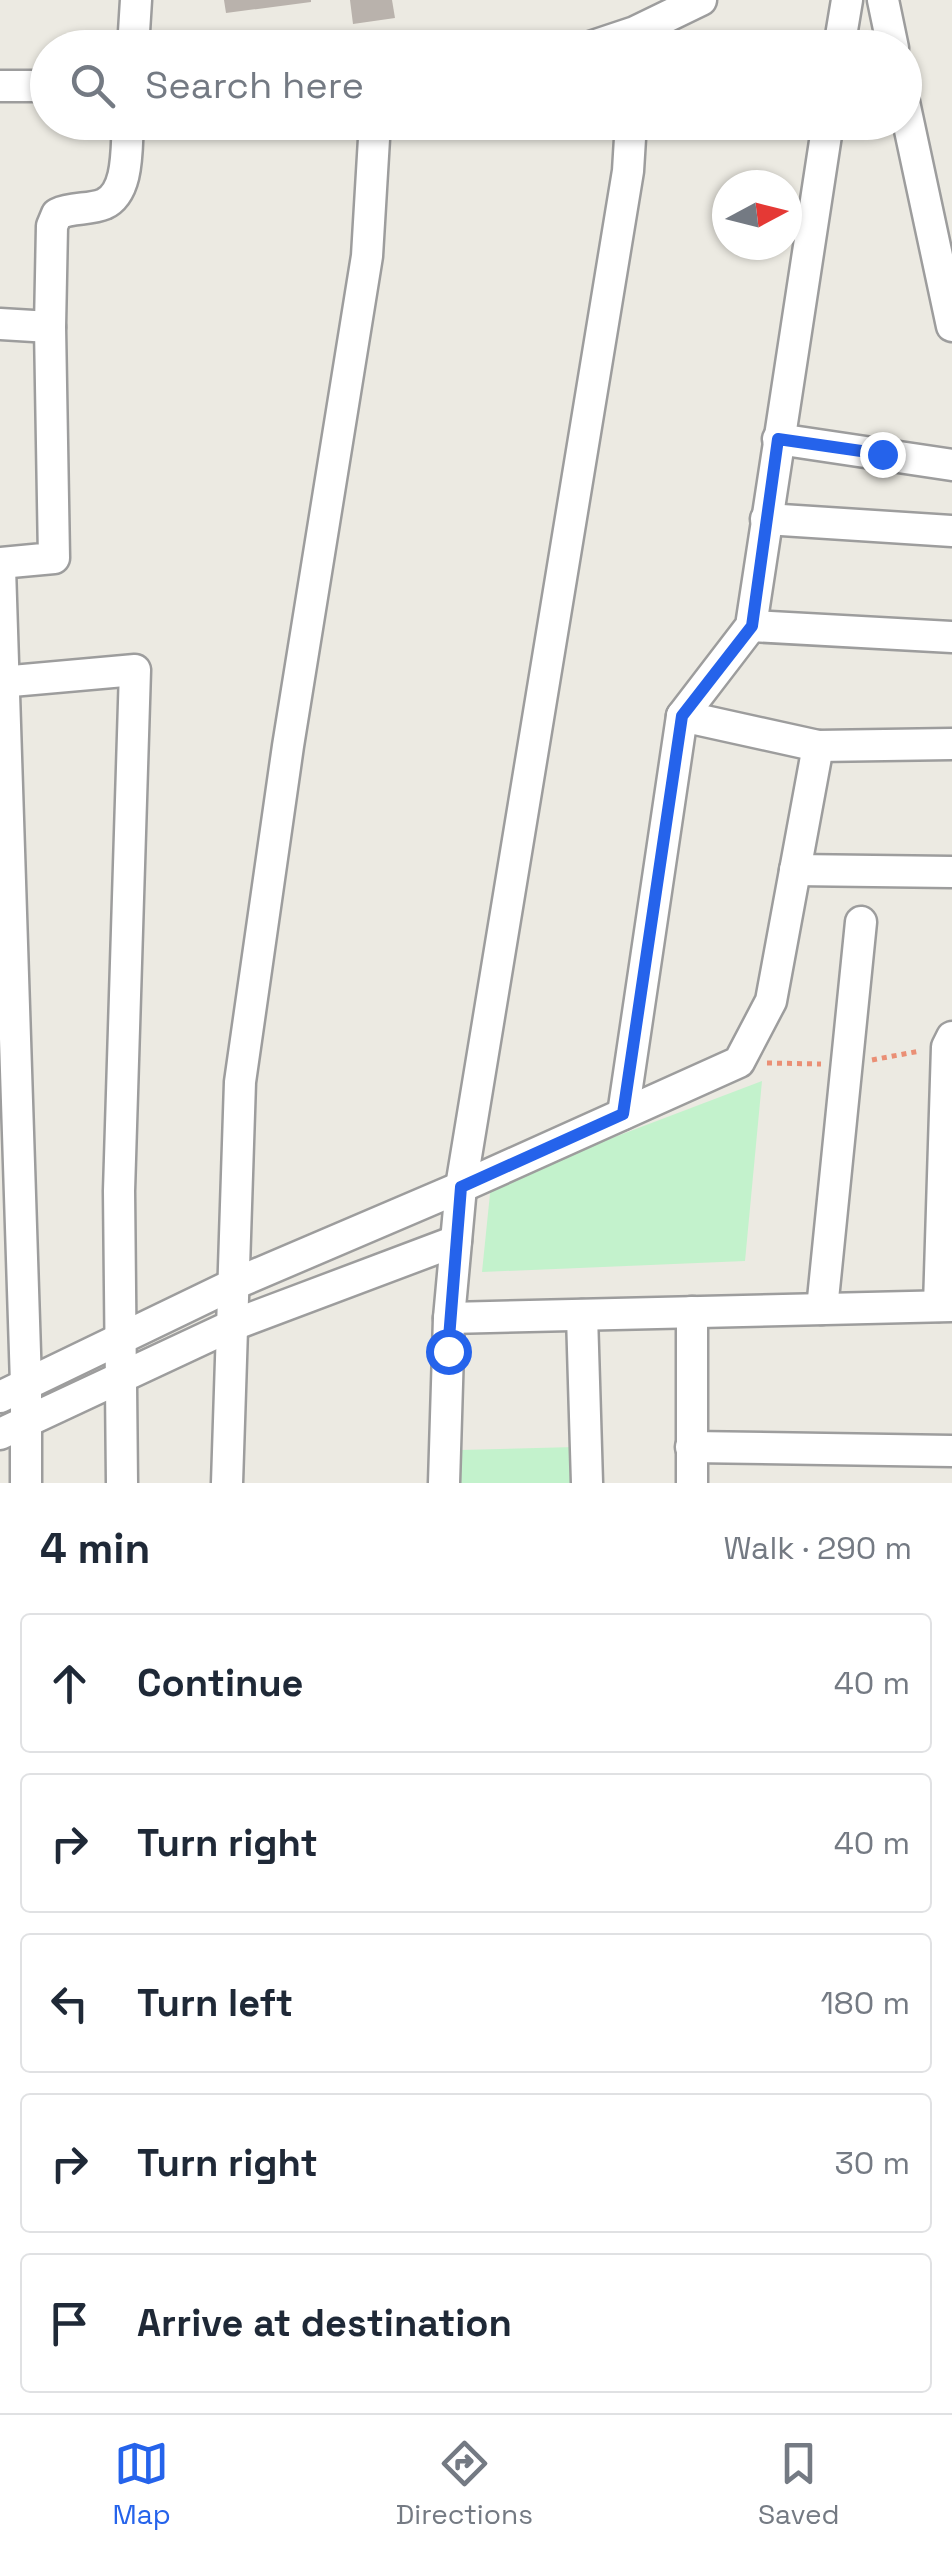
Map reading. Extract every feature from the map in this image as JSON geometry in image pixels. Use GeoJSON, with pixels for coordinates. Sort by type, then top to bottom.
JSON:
{"type":"FeatureCollection","features":[{"type":"Feature","properties":{"kind":"street"},"geometry":{"type":"LineString","coordinates":[[134,30],[136,0]]}},
{"type":"Feature","properties":{"kind":"street"},"geometry":{"type":"LineString","coordinates":[[652,30],[701,0]]}},
{"type":"Feature","properties":{"kind":"street"},"geometry":{"type":"LineString","coordinates":[[842,30],[847,0]]}},
{"type":"Feature","properties":{"kind":"street"},"geometry":{"type":"LineString","coordinates":[[883,0],[889,30]]}},
{"type":"Feature","properties":{"kind":"street"},"geometry":{"type":"LineString","coordinates":[[0,86],[30,86]]}},
{"type":"Feature","properties":{"kind":"street"},"geometry":{"type":"LineString","coordinates":[[26,1483],[13,1427],[0,566],[54,558],[52,226],[57,214],[105,204],[117,192],[126,140]]}},
{"type":"Feature","properties":{"kind":"street"},"geometry":{"type":"LineString","coordinates":[[227,1483],[240,1082],[288,746],[367,256],[374,140]]}},
{"type":"Feature","properties":{"kind":"street"},"geometry":{"type":"LineString","coordinates":[[444,1483],[449,1318],[461,1187],[628,171],[630,140]]}},
{"type":"Feature","properties":{"kind":"street"},"geometry":{"type":"LineString","coordinates":[[623,1114],[682,716],[752,626],[825,140]]}},
{"type":"Feature","properties":{"kind":"street"},"geometry":{"type":"LineString","coordinates":[[912,140],[952,326]]}},
{"type":"Feature","properties":{"kind":"street"},"geometry":{"type":"LineString","coordinates":[[0,324],[50,327]]}},
{"type":"Feature","properties":{"kind":"street"},"geometry":{"type":"LineString","coordinates":[[778,439],[952,464]]}},
{"type":"Feature","properties":{"kind":"street"},"geometry":{"type":"LineString","coordinates":[[766,518],[952,531]]}},
{"type":"Feature","properties":{"kind":"street"},"geometry":{"type":"LineString","coordinates":[[752,626],[952,637]]}},
{"type":"Feature","properties":{"kind":"street"},"geometry":{"type":"LineString","coordinates":[[2,682],[135,670],[119,1191],[122,1483]]}},
{"type":"Feature","properties":{"kind":"street"},"geometry":{"type":"LineString","coordinates":[[682,716],[818,746],[952,744]]}},
{"type":"Feature","properties":{"kind":"street"},"geometry":{"type":"LineString","coordinates":[[13,1390],[234,1284],[739,1062],[771,1002],[818,746]]}},
{"type":"Feature","properties":{"kind":"street"},"geometry":{"type":"LineString","coordinates":[[795,870],[952,872]]}},
{"type":"Feature","properties":{"kind":"street"},"geometry":{"type":"LineString","coordinates":[[822,1309],[861,922]]}},
{"type":"Feature","properties":{"kind":"street"},"geometry":{"type":"LineString","coordinates":[[449,1318],[945,1306],[950,1042]]}},
{"type":"Feature","properties":{"kind":"street"},"geometry":{"type":"LineString","coordinates":[[13,1427],[232,1325],[456,1240]]}},
{"type":"Feature","properties":{"kind":"street"},"geometry":{"type":"LineString","coordinates":[[692,1312],[692,1483]]}},
{"type":"Feature","properties":{"kind":"street"},"geometry":{"type":"LineString","coordinates":[[582,1315],[587,1483]]}},
{"type":"Feature","properties":{"kind":"street"},"geometry":{"type":"LineString","coordinates":[[691,1447],[952,1451]]}},
{"type":"Feature","properties":{"kind":"path"},"geometry":{"type":"LineString","coordinates":[[739,1062],[844,1065],[950,1042]]}},
{"type":"Feature","properties":{"kind":"green space"},"geometry":{"type":"Polygon","coordinates":[[[762,1081],[745,1261],[482,1272],[491,1184],[762,1081]]]}},
{"type":"Feature","properties":{"kind":"green space"},"geometry":{"type":"Polygon","coordinates":[[[575,1447],[576,1483],[460,1483],[460,1450],[575,1447]]]}},
{"type":"Feature","properties":{"kind":"building"},"geometry":{"type":"Polygon","coordinates":[[[224,0],[311,0],[311,2],[226,13],[224,0]]]}},
{"type":"Feature","properties":{"kind":"building"},"geometry":{"type":"Polygon","coordinates":[[[350,0],[392,0],[395,18],[353,24],[350,0]]]}},
{"type":"Feature","properties":{"kind":"route"},"geometry":{"type":"LineString","coordinates":[[448,1351],[461,1187],[623,1114],[682,716],[752,626],[778,439],[882,454]]}}]}
